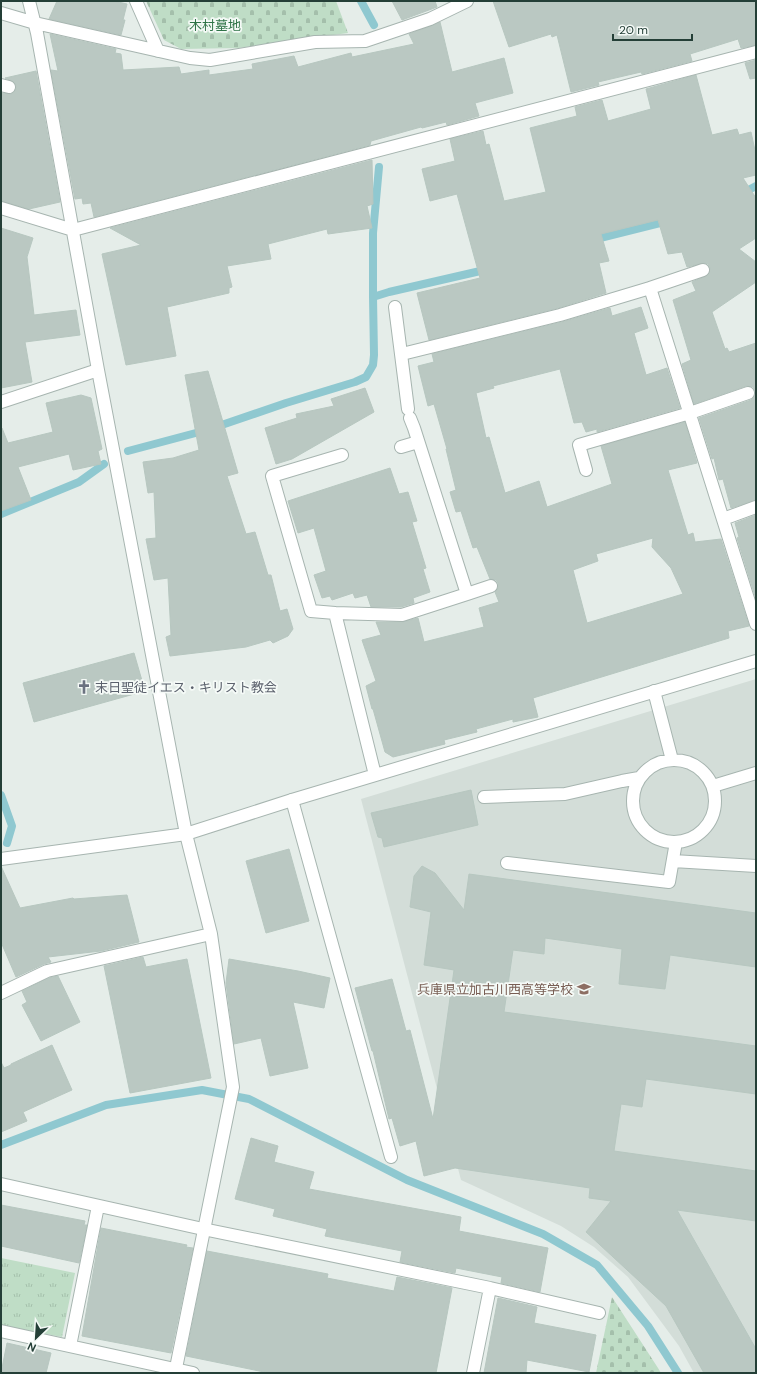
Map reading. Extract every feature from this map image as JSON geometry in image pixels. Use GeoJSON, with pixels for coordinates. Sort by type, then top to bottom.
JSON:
{"type":"FeatureCollection","features":[{"type":"Feature","properties":{"kind":"street"},"geometry":{"type":"LineString","coordinates":[[29,1],[35,23],[98,370],[186,834],[211,934],[233,1087],[175,1371]]}},
{"type":"Feature","properties":{"kind":"street"},"geometry":{"type":"LineString","coordinates":[[136,1],[158,51]]}},
{"type":"Feature","properties":{"kind":"street"},"geometry":{"type":"LineString","coordinates":[[1,13],[35,23],[158,51],[190,58],[210,60],[315,42],[365,41],[430,19],[464,2]]}},
{"type":"Feature","properties":{"kind":"street"},"geometry":{"type":"LineString","coordinates":[[1,208],[73,230],[756,52]]}},
{"type":"Feature","properties":{"kind":"street"},"geometry":{"type":"LineString","coordinates":[[402,354],[560,315],[650,288],[703,270]]}},
{"type":"Feature","properties":{"kind":"street"},"geometry":{"type":"LineString","coordinates":[[650,288],[756,624]]}},
{"type":"Feature","properties":{"kind":"street"},"geometry":{"type":"LineString","coordinates":[[395,306],[409,413],[467,594]]}},
{"type":"Feature","properties":{"kind":"street"},"geometry":{"type":"LineString","coordinates":[[1,402],[98,370]]}},
{"type":"Feature","properties":{"kind":"street"},"geometry":{"type":"LineString","coordinates":[[586,470],[579,445],[690,413],[748,393]]}},
{"type":"Feature","properties":{"kind":"street"},"geometry":{"type":"LineString","coordinates":[[401,447],[418,442]]}},
{"type":"Feature","properties":{"kind":"street"},"geometry":{"type":"LineString","coordinates":[[342,455],[272,476],[311,611],[335,614],[402,615],[491,586]]}},
{"type":"Feature","properties":{"kind":"street"},"geometry":{"type":"LineString","coordinates":[[723,519],[756,507]]}},
{"type":"Feature","properties":{"kind":"street"},"geometry":{"type":"LineString","coordinates":[[335,614],[376,775]]}},
{"type":"Feature","properties":{"kind":"street"},"geometry":{"type":"LineString","coordinates":[[1,859],[186,834],[292,800],[756,661]]}},
{"type":"Feature","properties":{"kind":"street"},"geometry":{"type":"LineString","coordinates":[[654,691],[672,760]]}},
{"type":"Feature","properties":{"kind":"street"},"geometry":{"type":"LineString","coordinates":[[672,760],[685,761],[697,766],[707,775],[713,786],[716,799],[714,812],[709,824],[700,833],[689,840],[676,842],[663,841],[651,836],[642,827],[635,815],[633,803],[634,790],[639,778],[648,768],[660,762],[672,760]]}},
{"type":"Feature","properties":{"kind":"street"},"geometry":{"type":"LineString","coordinates":[[713,786],[756,773]]}},
{"type":"Feature","properties":{"kind":"street"},"geometry":{"type":"LineString","coordinates":[[484,797],[566,794],[639,778]]}},
{"type":"Feature","properties":{"kind":"street"},"geometry":{"type":"LineString","coordinates":[[292,800],[392,1157]]}},
{"type":"Feature","properties":{"kind":"street"},"geometry":{"type":"LineString","coordinates":[[506,863],[669,882],[676,842]]}},
{"type":"Feature","properties":{"kind":"street"},"geometry":{"type":"LineString","coordinates":[[673,861],[756,866]]}},
{"type":"Feature","properties":{"kind":"street"},"geometry":{"type":"LineString","coordinates":[[1,993],[47,971],[211,934]]}},
{"type":"Feature","properties":{"kind":"street"},"geometry":{"type":"LineString","coordinates":[[1,1184],[203,1230],[490,1288],[600,1313]]}},
{"type":"Feature","properties":{"kind":"street"},"geometry":{"type":"LineString","coordinates":[[70,1346],[98,1206]]}},
{"type":"Feature","properties":{"kind":"street"},"geometry":{"type":"LineString","coordinates":[[473,1373],[490,1288]]}},
{"type":"Feature","properties":{"kind":"street"},"geometry":{"type":"LineString","coordinates":[[1,1331],[175,1371],[194,1373]]}},
{"type":"Feature","properties":{"kind":"shaded area","name":"兵庫県立加古川西高等学校"},"geometry":{"type":"Polygon","coordinates":[[[756,679],[756,1373],[694,1373],[679,1346],[628,1277],[594,1247],[561,1226],[461,1180],[361,799],[756,679]]]}},
{"type":"Feature","properties":{"kind":"green space","name":"木村墓地"},"geometry":{"type":"Polygon","coordinates":[[[146,1],[336,1],[348,33],[238,48],[181,49],[164,40],[146,1]]]}},
{"type":"Feature","properties":{"kind":"green space"},"geometry":{"type":"Polygon","coordinates":[[[1,1258],[75,1273],[62,1337],[1,1325],[1,1258]]]}},
{"type":"Feature","properties":{"kind":"green space"},"geometry":{"type":"Polygon","coordinates":[[[612,1297],[658,1368],[661,1373],[596,1373],[612,1297]]]}},
{"type":"Feature","properties":{"kind":"building"},"geometry":{"type":"Polygon","coordinates":[[[57,1],[114,1],[127,4],[121,35],[49,19],[57,1]]]}},
{"type":"Feature","properties":{"kind":"building"},"geometry":{"type":"Polygon","coordinates":[[[392,1],[435,1],[437,7],[402,20],[392,1]]]}},
{"type":"Feature","properties":{"kind":"building"},"geometry":{"type":"Polygon","coordinates":[[[493,1],[756,1],[756,45],[741,48],[738,39],[690,54],[692,61],[642,74],[641,72],[598,82],[599,85],[571,92],[557,35],[552,37],[551,34],[509,47],[493,1]]]}},
{"type":"Feature","properties":{"kind":"building"},"geometry":{"type":"Polygon","coordinates":[[[440,22],[452,72],[504,58],[513,93],[475,103],[479,116],[447,125],[446,122],[421,127],[371,141],[370,145],[94,217],[91,203],[83,204],[82,198],[75,199],[51,70],[58,71],[50,34],[116,49],[115,53],[121,54],[123,70],[179,67],[181,74],[209,70],[209,75],[253,69],[252,64],[294,56],[298,67],[351,53],[352,57],[414,44],[409,34],[440,22]]]}},
{"type":"Feature","properties":{"kind":"building"},"geometry":{"type":"Polygon","coordinates":[[[756,60],[756,78],[750,79],[745,63],[756,60]]]}},
{"type":"Feature","properties":{"kind":"building"},"geometry":{"type":"Polygon","coordinates":[[[36,71],[60,202],[29,209],[1,201],[1,93],[11,94],[16,89],[14,82],[5,78],[36,71]]]}},
{"type":"Feature","properties":{"kind":"building"},"geometry":{"type":"Polygon","coordinates":[[[696,75],[712,135],[737,129],[739,135],[751,132],[756,155],[756,175],[743,178],[756,198],[756,238],[739,249],[756,262],[756,282],[712,312],[725,349],[727,348],[729,352],[756,343],[756,500],[731,508],[723,479],[719,480],[714,458],[712,459],[699,418],[751,400],[755,395],[755,391],[753,387],[746,386],[694,404],[682,364],[691,360],[673,300],[696,291],[692,282],[708,275],[710,268],[708,264],[704,263],[687,267],[682,252],[668,254],[658,220],[601,234],[609,261],[599,263],[606,293],[558,308],[429,340],[417,293],[480,278],[457,194],[430,201],[422,169],[455,161],[450,139],[483,131],[486,145],[489,144],[504,201],[546,192],[530,128],[577,116],[575,107],[602,100],[608,121],[651,109],[646,89],[696,75]]]}},
{"type":"Feature","properties":{"kind":"building"},"geometry":{"type":"Polygon","coordinates":[[[372,160],[373,204],[367,206],[372,228],[328,234],[327,229],[268,244],[271,259],[227,266],[232,287],[229,288],[229,293],[167,307],[176,356],[126,365],[102,254],[141,245],[110,228],[372,160]]]}},
{"type":"Feature","properties":{"kind":"building"},"geometry":{"type":"Polygon","coordinates":[[[1,228],[33,238],[27,257],[34,315],[76,310],[80,335],[25,342],[32,382],[1,388],[1,228]]]}},
{"type":"Feature","properties":{"kind":"building"},"geometry":{"type":"Polygon","coordinates":[[[641,307],[648,328],[634,333],[646,375],[667,368],[680,408],[597,432],[597,429],[586,432],[582,422],[574,423],[560,369],[493,386],[494,388],[476,393],[486,438],[489,437],[505,493],[539,481],[547,507],[612,484],[601,446],[685,422],[697,463],[668,470],[688,535],[693,533],[695,542],[721,539],[749,626],[728,631],[729,638],[533,698],[538,717],[513,722],[513,719],[476,729],[477,732],[444,740],[445,744],[393,757],[385,752],[372,709],[366,686],[376,681],[362,640],[381,635],[376,622],[402,622],[418,618],[424,642],[484,627],[479,608],[499,602],[495,592],[498,588],[498,583],[496,580],[490,579],[477,547],[473,548],[461,511],[456,512],[450,492],[456,490],[447,449],[434,404],[428,406],[418,366],[434,362],[432,354],[562,322],[610,308],[612,316],[641,307]],[[653,538],[596,554],[598,561],[573,570],[587,623],[683,594],[671,568],[652,547],[653,538]]]}},
{"type":"Feature","properties":{"kind":"building"},"geometry":{"type":"Polygon","coordinates":[[[208,371],[238,473],[227,476],[246,534],[255,532],[268,575],[271,575],[280,611],[287,609],[293,629],[288,636],[273,643],[270,640],[246,647],[170,656],[166,637],[171,635],[168,578],[154,580],[146,539],[156,538],[154,492],[148,493],[143,462],[173,458],[199,450],[185,375],[208,371]]]}},
{"type":"Feature","properties":{"kind":"building"},"geometry":{"type":"Polygon","coordinates":[[[365,388],[374,412],[292,459],[276,464],[265,428],[297,418],[296,414],[334,406],[331,399],[365,388]]]}},
{"type":"Feature","properties":{"kind":"building"},"geometry":{"type":"Polygon","coordinates":[[[81,395],[91,398],[102,449],[98,451],[101,464],[73,470],[69,454],[18,467],[31,500],[1,511],[1,428],[8,443],[53,432],[46,403],[81,395]]]}},
{"type":"Feature","properties":{"kind":"building"},"geometry":{"type":"Polygon","coordinates":[[[390,468],[399,494],[408,492],[417,521],[412,522],[426,568],[423,569],[430,592],[413,598],[414,603],[401,607],[371,607],[367,595],[355,598],[353,593],[332,600],[330,596],[322,598],[314,575],[326,571],[314,528],[298,533],[288,501],[390,468]]]}},
{"type":"Feature","properties":{"kind":"building"},"geometry":{"type":"Polygon","coordinates":[[[756,515],[756,599],[737,538],[739,537],[735,523],[756,515]]]}},
{"type":"Feature","properties":{"kind":"building","name":"末日聖徒イエス・キリスト教会"},"geometry":{"type":"Polygon","coordinates":[[[134,653],[145,691],[34,722],[23,683],[134,653]]]}},
{"type":"Feature","properties":{"kind":"building"},"geometry":{"type":"Polygon","coordinates":[[[471,790],[478,825],[384,847],[382,838],[378,837],[371,813],[471,790]]]}},
{"type":"Feature","properties":{"kind":"building"},"geometry":{"type":"Polygon","coordinates":[[[289,849],[309,921],[266,933],[246,861],[289,849]]]}},
{"type":"Feature","properties":{"kind":"building"},"geometry":{"type":"Polygon","coordinates":[[[1,866],[20,908],[73,898],[127,895],[139,942],[101,951],[48,957],[51,962],[16,977],[1,942],[1,866]]]}},
{"type":"Feature","properties":{"kind":"building"},"geometry":{"type":"Polygon","coordinates":[[[422,866],[435,873],[464,910],[469,874],[756,913],[756,967],[670,955],[665,989],[619,984],[622,949],[545,938],[544,954],[513,950],[504,1012],[756,1046],[756,1094],[646,1079],[642,1107],[621,1104],[614,1151],[756,1171],[756,1221],[677,1210],[756,1349],[756,1373],[704,1373],[666,1306],[586,1232],[611,1201],[589,1198],[590,1188],[455,1168],[424,1176],[416,1141],[400,1146],[392,1118],[389,1119],[373,1051],[355,988],[392,979],[406,1031],[410,1030],[433,1119],[454,970],[424,965],[431,912],[410,907],[414,876],[422,866]]]}},
{"type":"Feature","properties":{"kind":"building"},"geometry":{"type":"Polygon","coordinates":[[[143,957],[146,967],[187,959],[211,1078],[130,1093],[104,966],[143,957]]]}},
{"type":"Feature","properties":{"kind":"building"},"geometry":{"type":"Polygon","coordinates":[[[229,959],[330,978],[324,1008],[293,1002],[308,1068],[270,1076],[261,1038],[234,1044],[226,983],[229,959]]]}},
{"type":"Feature","properties":{"kind":"building"},"geometry":{"type":"Polygon","coordinates":[[[58,976],[80,1022],[41,1041],[22,1005],[27,1002],[22,991],[49,978],[58,976]]]}},
{"type":"Feature","properties":{"kind":"building"},"geometry":{"type":"Polygon","coordinates":[[[52,1045],[72,1090],[23,1112],[27,1121],[1,1132],[1,1062],[4,1068],[52,1045]]]}},
{"type":"Feature","properties":{"kind":"building"},"geometry":{"type":"Polygon","coordinates":[[[251,1138],[278,1146],[274,1162],[314,1172],[309,1189],[461,1217],[459,1231],[548,1248],[540,1292],[501,1283],[502,1277],[456,1268],[455,1273],[400,1262],[402,1251],[325,1236],[327,1229],[273,1216],[275,1209],[235,1199],[251,1138]]]}},
{"type":"Feature","properties":{"kind":"building"},"geometry":{"type":"Polygon","coordinates":[[[1,1205],[85,1221],[84,1225],[87,1225],[79,1263],[1,1246],[1,1205]]]}},
{"type":"Feature","properties":{"kind":"building"},"geometry":{"type":"Polygon","coordinates":[[[101,1228],[187,1245],[186,1247],[193,1248],[171,1353],[82,1336],[101,1228]]]}},
{"type":"Feature","properties":{"kind":"building"},"geometry":{"type":"Polygon","coordinates":[[[207,1251],[328,1274],[327,1278],[394,1291],[397,1277],[452,1288],[436,1373],[269,1373],[186,1356],[207,1251]]]}},
{"type":"Feature","properties":{"kind":"building"},"geometry":{"type":"Polygon","coordinates":[[[498,1298],[537,1307],[534,1323],[596,1335],[589,1372],[527,1360],[526,1373],[484,1373],[498,1298]]]}},
{"type":"Feature","properties":{"kind":"building"},"geometry":{"type":"Polygon","coordinates":[[[7,1343],[51,1353],[46,1373],[1,1373],[7,1343]]]}},
{"type":"Feature","properties":{"kind":"waterway"},"geometry":{"type":"LineString","coordinates":[[361,1],[374,25]]}},
{"type":"Feature","properties":{"kind":"waterway"},"geometry":{"type":"LineString","coordinates":[[373,297],[373,233],[379,167]]}},
{"type":"Feature","properties":{"kind":"waterway"},"geometry":{"type":"LineString","coordinates":[[741,194],[756,186]]}},
{"type":"Feature","properties":{"kind":"waterway"},"geometry":{"type":"LineString","coordinates":[[592,240],[668,221]]}},
{"type":"Feature","properties":{"kind":"waterway"},"geometry":{"type":"LineString","coordinates":[[128,451],[207,430],[286,403],[355,382],[366,377],[373,365],[374,355],[373,297],[489,269]]}},
{"type":"Feature","properties":{"kind":"waterway"},"geometry":{"type":"LineString","coordinates":[[1,514],[79,482],[104,464]]}},
{"type":"Feature","properties":{"kind":"waterway"},"geometry":{"type":"LineString","coordinates":[[1,795],[12,826],[7,843]]}},
{"type":"Feature","properties":{"kind":"waterway"},"geometry":{"type":"LineString","coordinates":[[1,1145],[106,1105],[202,1090],[249,1099],[407,1180],[543,1234],[597,1265],[648,1326],[678,1373]]}},
{"type":"Feature","properties":{"kind":"place","name":"末日聖徒イエス・キリスト教会"},"geometry":{"type":"Point","coordinates":[84,687]}},
{"type":"Feature","properties":{"kind":"place","name":"兵庫県立加古川西高等学校"},"geometry":{"type":"Point","coordinates":[584,989]}}]}
